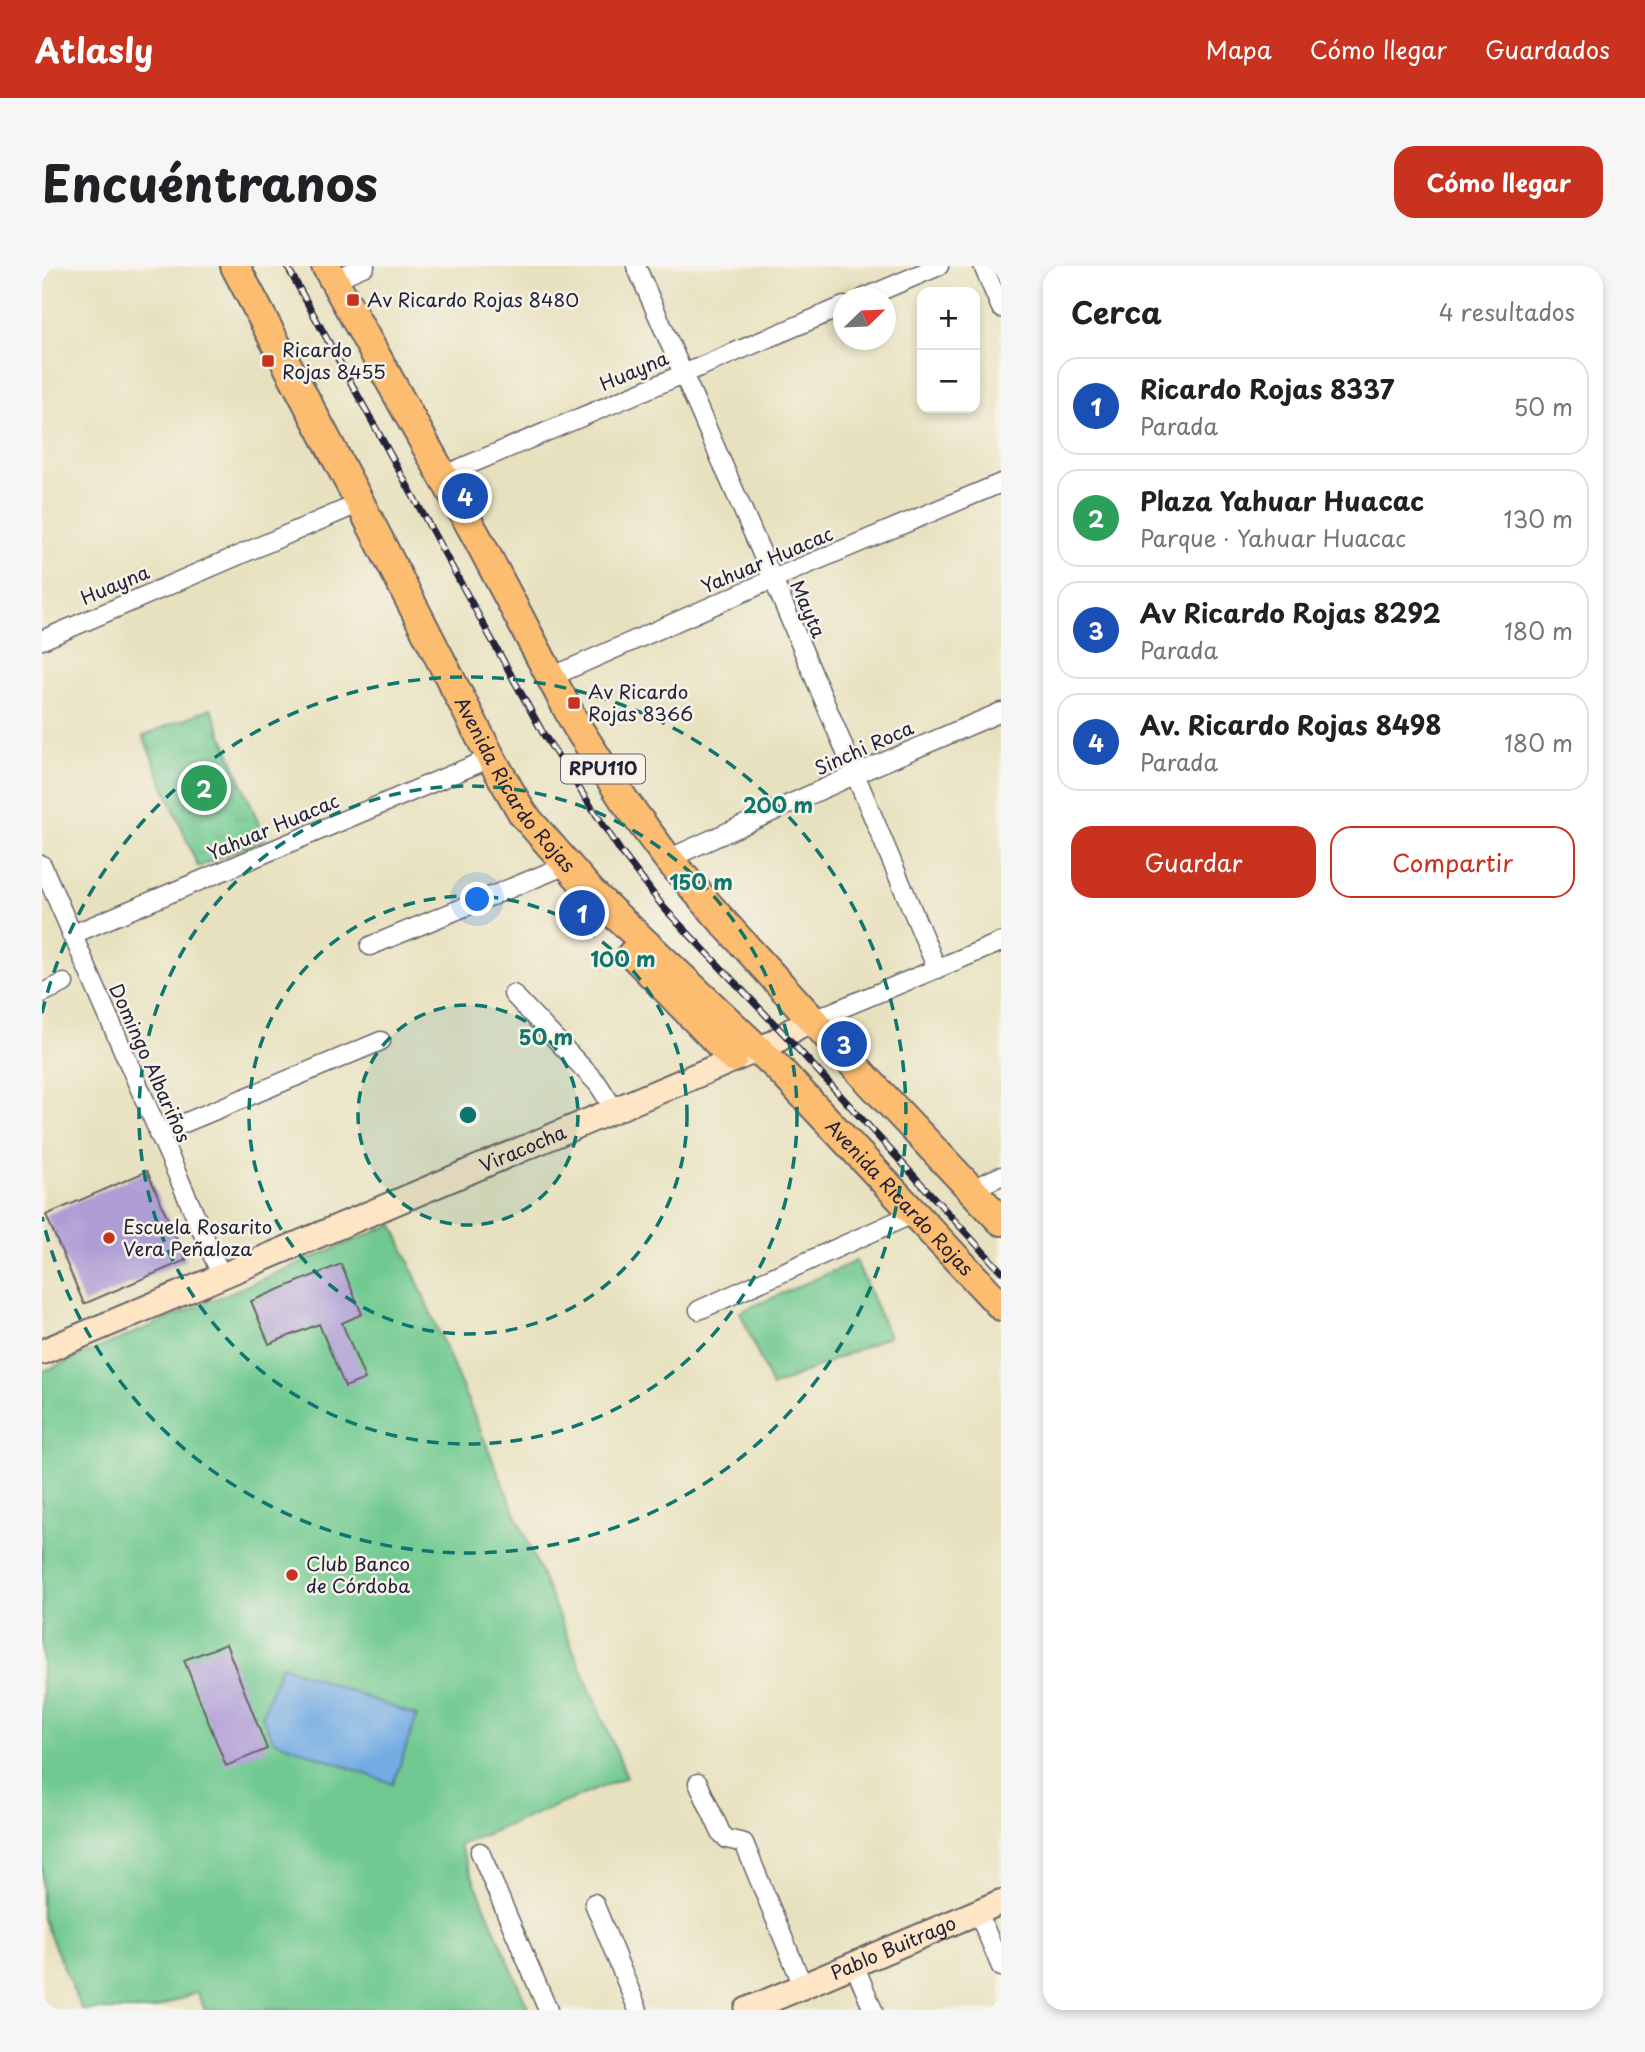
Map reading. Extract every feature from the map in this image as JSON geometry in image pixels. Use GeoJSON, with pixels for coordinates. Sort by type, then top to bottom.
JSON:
{"type":"FeatureCollection","features":[{"type":"Feature","properties":{"kind":"main road","name":"Avenida Ricardo Rojas"},"geometry":{"type":"LineString","coordinates":[[235,266],[491,758],[523,814],[592,893],[759,1048],[1001,1306]]}},
{"type":"Feature","properties":{"kind":"main road","name":"RPU110"},"geometry":{"type":"LineString","coordinates":[[330,273],[490,562],[576,725],[609,778],[668,859],[813,1020],[1001,1221]]}},
{"type":"Feature","properties":{"kind":"main road"},"geometry":{"type":"LineString","coordinates":[[523,814],[542,848],[561,874],[733,1058]]}},
{"type":"Feature","properties":{"kind":"main road","name":"Viracocha"},"geometry":{"type":"LineString","coordinates":[[42,1352],[759,1048],[813,1020]]}},
{"type":"Feature","properties":{"kind":"main road","name":"Pablo Buitrago"},"geometry":{"type":"LineString","coordinates":[[747,2010],[1001,1902]]}},
{"type":"Feature","properties":{"kind":"street"},"geometry":{"type":"LineString","coordinates":[[330,273],[365,266]]}},
{"type":"Feature","properties":{"kind":"street","name":"Mayta"},"geometry":{"type":"LineString","coordinates":[[636,266],[773,579],[937,969]]}},
{"type":"Feature","properties":{"kind":"street"},"geometry":{"type":"LineString","coordinates":[[889,287],[939,266]]}},
{"type":"Feature","properties":{"kind":"street"},"geometry":{"type":"LineString","coordinates":[[983,266],[1001,308]]}},
{"type":"Feature","properties":{"kind":"street","name":"Huayna"},"geometry":{"type":"LineString","coordinates":[[442,476],[833,311]]}},
{"type":"Feature","properties":{"kind":"street","name":"Yahuar Huacac"},"geometry":{"type":"LineString","coordinates":[[551,677],[773,579],[1001,483]]}},
{"type":"Feature","properties":{"kind":"street","name":"Huayna"},"geometry":{"type":"LineString","coordinates":[[42,640],[360,503]]}},
{"type":"Feature","properties":{"kind":"street","name":"Sinchi Roca"},"geometry":{"type":"LineString","coordinates":[[668,859],[1001,712]]}},
{"type":"Feature","properties":{"kind":"street","name":"Yahuar Huacac"},"geometry":{"type":"LineString","coordinates":[[71,935],[491,758]]}},
{"type":"Feature","properties":{"kind":"street","name":"Domingo Albariños"},"geometry":{"type":"LineString","coordinates":[[42,865],[222,1277]]}},
{"type":"Feature","properties":{"kind":"street"},"geometry":{"type":"LineString","coordinates":[[370,946],[561,874]]}},
{"type":"Feature","properties":{"kind":"street"},"geometry":{"type":"LineString","coordinates":[[401,946],[561,874]]}},
{"type":"Feature","properties":{"kind":"street","name":"Viracocha"},"geometry":{"type":"LineString","coordinates":[[813,1020],[1001,942]]}},
{"type":"Feature","properties":{"kind":"street"},"geometry":{"type":"LineString","coordinates":[[42,993],[64,984]]}},
{"type":"Feature","properties":{"kind":"street"},"geometry":{"type":"LineString","coordinates":[[513,994],[598,1084],[614,1109]]}},
{"type":"Feature","properties":{"kind":"street"},"geometry":{"type":"LineString","coordinates":[[158,1134],[381,1041]]}},
{"type":"Feature","properties":{"kind":"street"},"geometry":{"type":"LineString","coordinates":[[971,1189],[1001,1176]]}},
{"type":"Feature","properties":{"kind":"street"},"geometry":{"type":"LineString","coordinates":[[699,1310],[915,1213]]}},
{"type":"Feature","properties":{"kind":"street"},"geometry":{"type":"LineString","coordinates":[[698,1783],[720,1833],[727,1839],[744,1843],[803,1986]]}},
{"type":"Feature","properties":{"kind":"street"},"geometry":{"type":"LineString","coordinates":[[480,1852],[548,2010]]}},
{"type":"Feature","properties":{"kind":"street"},"geometry":{"type":"LineString","coordinates":[[594,1903],[638,2010]]}},
{"type":"Feature","properties":{"kind":"street"},"geometry":{"type":"LineString","coordinates":[[978,1912],[1001,1967]]}},
{"type":"Feature","properties":{"kind":"street"},"geometry":{"type":"LineString","coordinates":[[854,1964],[873,2010]]}},
{"type":"Feature","properties":{"kind":"green space"},"geometry":{"type":"Polygon","coordinates":[[[211,708],[265,839],[198,867],[143,736],[211,708]]]}},
{"type":"Feature","properties":{"kind":"green space","name":"Club Banco de Córdoba"},"geometry":{"type":"Polygon","coordinates":[[[393,1224],[627,1777],[459,1845],[528,2008],[525,2010],[205,2010],[197,1992],[152,2010],[82,2010],[42,1917],[42,1372],[393,1224]]]}},
{"type":"Feature","properties":{"kind":"green space"},"geometry":{"type":"Polygon","coordinates":[[[856,1261],[889,1336],[772,1387],[740,1312],[856,1261]]]}},
{"type":"Feature","properties":{"kind":"water"},"geometry":{"type":"Polygon","coordinates":[[[281,1665],[417,1716],[393,1784],[273,1740],[262,1716],[281,1665]]]}},
{"type":"Feature","properties":{"kind":"building","name":"Escuela Rosarito Vera Peñaloza"},"geometry":{"type":"Polygon","coordinates":[[[147,1171],[186,1260],[84,1304],[46,1215],[147,1171]]]}},
{"type":"Feature","properties":{"kind":"building"},"geometry":{"type":"Polygon","coordinates":[[[341,1264],[362,1314],[342,1323],[365,1379],[345,1387],[319,1324],[269,1344],[251,1301],[341,1264]]]}},
{"type":"Feature","properties":{"kind":"building"},"geometry":{"type":"Polygon","coordinates":[[[226,1644],[267,1749],[226,1766],[184,1660],[226,1644]]]}},
{"type":"Feature","properties":{"kind":"railway"},"geometry":{"type":"LineString","coordinates":[[287,266],[544,735],[621,852],[664,908],[786,1036],[1001,1271]]}},
{"type":"Feature","properties":{"kind":"place","name":"Av Ricardo Rojas 8480"},"geometry":{"type":"Point","coordinates":[353,300]}},
{"type":"Feature","properties":{"kind":"place","name":"Ricardo Rojas 8455"},"geometry":{"type":"Point","coordinates":[268,361]}},
{"type":"Feature","properties":{"kind":"place","name":"Av. Ricardo Rojas 8498"},"geometry":{"type":"Point","coordinates":[465,496]}},
{"type":"Feature","properties":{"kind":"place","name":"Av Ricardo Rojas 8366"},"geometry":{"type":"Point","coordinates":[574,703]}},
{"type":"Feature","properties":{"kind":"place","name":"Plaza Yahuar Huacac"},"geometry":{"type":"Point","coordinates":[204,788]}},
{"type":"Feature","properties":{"kind":"place","name":"Ricardo Rojas 8337"},"geometry":{"type":"Point","coordinates":[582,913]}},
{"type":"Feature","properties":{"kind":"place","name":"Av Ricardo Rojas 8292"},"geometry":{"type":"Point","coordinates":[844,1044]}},
{"type":"Feature","properties":{"kind":"place","name":"Escuela Rosarito Vera Peñaloza"},"geometry":{"type":"Point","coordinates":[109,1238]}},
{"type":"Feature","properties":{"kind":"place","name":"Club Banco de Córdoba"},"geometry":{"type":"Point","coordinates":[292,1575]}}]}
